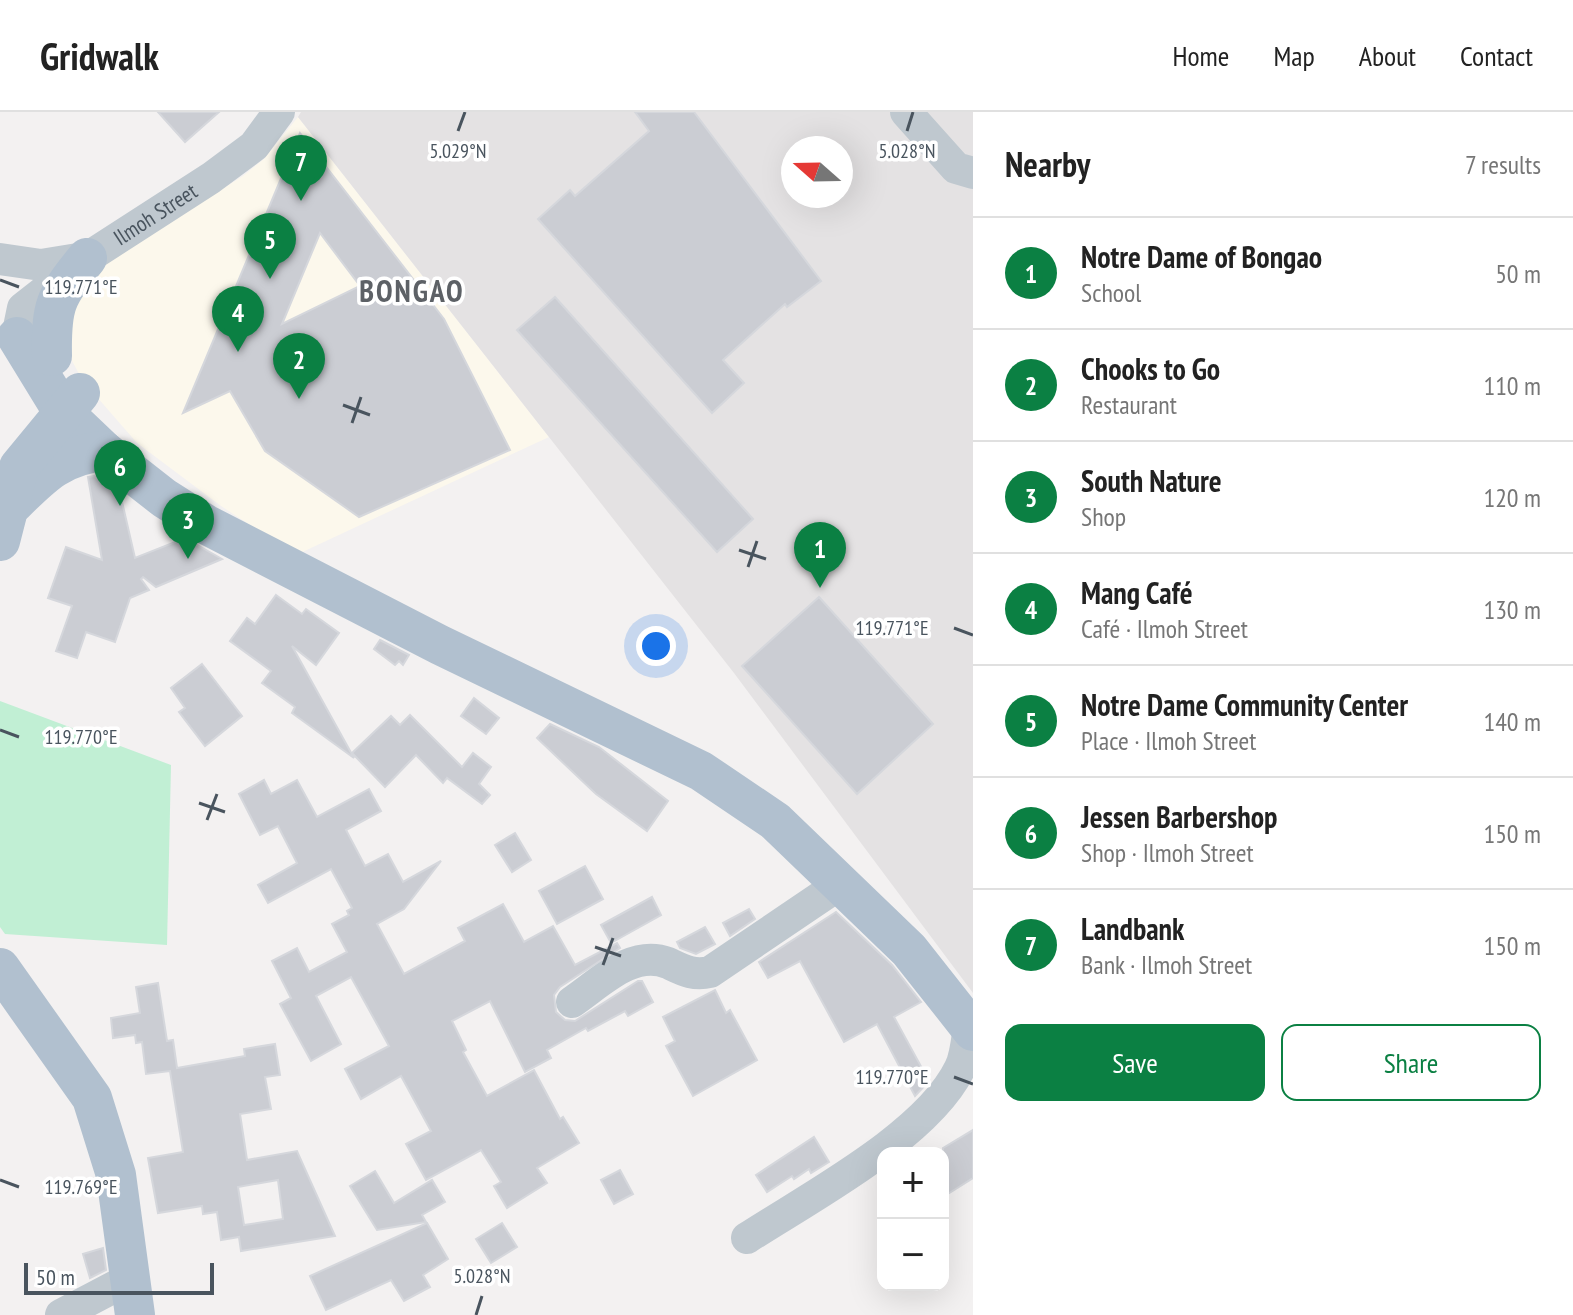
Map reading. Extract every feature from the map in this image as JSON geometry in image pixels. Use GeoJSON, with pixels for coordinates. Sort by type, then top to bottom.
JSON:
{"type":"FeatureCollection","features":[{"type":"Feature","properties":{"kind":"main road"},"geometry":{"type":"LineString","coordinates":[[52,356],[52,313],[63,287],[87,258]]}},
{"type":"Feature","properties":{"kind":"main road"},"geometry":{"type":"LineString","coordinates":[[13,318],[52,356],[72,402],[199,505],[225,531]]}},
{"type":"Feature","properties":{"kind":"main road"},"geometry":{"type":"LineString","coordinates":[[13,318],[104,451],[164,498],[205,524],[225,531],[440,645],[701,771],[775,821],[909,950],[971,1028]]}},
{"type":"Feature","properties":{"kind":"main road"},"geometry":{"type":"LineString","coordinates":[[4,525],[31,419],[25,365],[13,318]]}},
{"type":"Feature","properties":{"kind":"main road"},"geometry":{"type":"LineString","coordinates":[[19,467],[72,402]]}},
{"type":"Feature","properties":{"kind":"main road"},"geometry":{"type":"LineString","coordinates":[[4,525],[45,472],[79,453],[104,451]]}},
{"type":"Feature","properties":{"kind":"main road"},"geometry":{"type":"LineString","coordinates":[[0,968],[92,1098],[116,1175],[133,1297]]}},
{"type":"Feature","properties":{"kind":"street","name":"Ilmoh Street"},"geometry":{"type":"LineString","coordinates":[[13,318],[87,258],[211,178],[254,146],[279,112]]}},
{"type":"Feature","properties":{"kind":"street"},"geometry":{"type":"LineString","coordinates":[[906,112],[956,168],[973,173]]}},
{"type":"Feature","properties":{"kind":"street"},"geometry":{"type":"LineString","coordinates":[[0,259],[41,265],[87,258]]}},
{"type":"Feature","properties":{"kind":"street"},"geometry":{"type":"LineString","coordinates":[[0,272],[13,318]]}},
{"type":"Feature","properties":{"kind":"street"},"geometry":{"type":"LineString","coordinates":[[572,1002],[626,965],[644,959],[667,963],[693,974],[710,972],[840,884]]}},
{"type":"Feature","properties":{"kind":"street"},"geometry":{"type":"LineString","coordinates":[[747,1238],[919,1120],[946,1091],[961,1066],[971,1028]]}},
{"type":"Feature","properties":{"kind":"street"},"geometry":{"type":"LineString","coordinates":[[61,1315],[133,1297]]}},
{"type":"Feature","properties":{"kind":"shaded area"},"geometry":{"type":"Polygon","coordinates":[[[301,112],[973,112],[973,993],[734,673],[298,117],[301,112]]]}},
{"type":"Feature","properties":{"kind":"shaded area"},"geometry":{"type":"Polygon","coordinates":[[[298,117],[549,437],[296,555],[221,506],[137,443],[83,381],[71,359],[66,320],[103,264],[243,176],[264,159],[298,117]]]}},
{"type":"Feature","properties":{"kind":"green space"},"geometry":{"type":"Polygon","coordinates":[[[0,701],[171,765],[167,945],[5,934],[0,927],[0,701]]]}},
{"type":"Feature","properties":{"kind":"building"},"geometry":{"type":"Polygon","coordinates":[[[158,112],[219,112],[185,142],[158,112]]]}},
{"type":"Feature","properties":{"kind":"building"},"geometry":{"type":"Polygon","coordinates":[[[635,112],[694,112],[821,281],[787,307],[785,304],[723,360],[744,383],[712,413],[538,219],[570,190],[575,196],[649,131],[635,112]]]}},
{"type":"Feature","properties":{"kind":"building"},"geometry":{"type":"Polygon","coordinates":[[[300,133],[444,319],[510,450],[359,517],[265,451],[230,391],[183,413],[300,133]],[[320,233],[282,324],[360,286],[320,233]]]}},
{"type":"Feature","properties":{"kind":"building"},"geometry":{"type":"Polygon","coordinates":[[[555,297],[753,519],[717,552],[517,330],[555,297]]]}},
{"type":"Feature","properties":{"kind":"building"},"geometry":{"type":"Polygon","coordinates":[[[94,476],[120,493],[135,558],[185,538],[222,559],[156,587],[143,577],[141,579],[149,590],[130,598],[115,642],[86,632],[77,658],[56,651],[72,606],[48,598],[66,547],[102,560],[88,477],[94,476]]]}},
{"type":"Feature","properties":{"kind":"building"},"geometry":{"type":"Polygon","coordinates":[[[276,595],[302,614],[306,609],[339,633],[316,665],[292,646],[354,758],[292,713],[295,707],[262,683],[271,671],[230,641],[247,618],[255,624],[276,595]]]}},
{"type":"Feature","properties":{"kind":"building"},"geometry":{"type":"Polygon","coordinates":[[[819,597],[933,724],[857,794],[742,666],[819,597]]]}},
{"type":"Feature","properties":{"kind":"building"},"geometry":{"type":"Polygon","coordinates":[[[380,640],[409,655],[403,665],[399,661],[395,665],[374,649],[380,640]]]}},
{"type":"Feature","properties":{"kind":"building"},"geometry":{"type":"Polygon","coordinates":[[[202,664],[242,716],[205,746],[179,712],[185,708],[171,688],[202,664]]]}},
{"type":"Feature","properties":{"kind":"building"},"geometry":{"type":"Polygon","coordinates":[[[474,698],[499,718],[486,734],[461,716],[474,698]]]}},
{"type":"Feature","properties":{"kind":"building"},"geometry":{"type":"Polygon","coordinates":[[[410,715],[462,767],[473,753],[491,767],[479,784],[490,795],[482,804],[447,778],[443,783],[416,755],[385,787],[352,753],[391,716],[400,725],[410,715]]]}},
{"type":"Feature","properties":{"kind":"building"},"geometry":{"type":"Polygon","coordinates":[[[550,724],[599,747],[668,801],[647,831],[596,794],[537,738],[550,724]]]}},
{"type":"Feature","properties":{"kind":"building"},"geometry":{"type":"Polygon","coordinates":[[[264,780],[271,794],[297,780],[317,817],[369,789],[381,811],[346,830],[365,866],[388,854],[403,882],[441,861],[404,909],[377,924],[404,974],[465,941],[458,928],[503,904],[524,942],[553,926],[575,965],[617,943],[620,948],[560,987],[554,995],[556,1012],[565,1020],[575,1021],[638,981],[642,981],[653,1002],[628,1016],[625,1011],[588,1031],[586,1028],[547,1050],[551,1058],[525,1072],[490,1001],[452,1021],[466,1050],[463,1052],[487,1096],[534,1070],[560,1119],[563,1117],[579,1143],[537,1168],[547,1183],[507,1208],[494,1186],[501,1182],[481,1150],[426,1180],[406,1144],[431,1131],[401,1076],[361,1099],[345,1069],[389,1046],[351,977],[316,996],[341,1044],[311,1061],[280,1004],[291,998],[272,961],[297,948],[309,972],[347,952],[332,924],[349,915],[347,911],[352,908],[331,869],[268,903],[258,885],[297,863],[278,826],[260,835],[239,794],[264,780]]]}},
{"type":"Feature","properties":{"kind":"building"},"geometry":{"type":"Polygon","coordinates":[[[515,833],[531,860],[512,872],[495,845],[515,833]]]}},
{"type":"Feature","properties":{"kind":"building"},"geometry":{"type":"Polygon","coordinates":[[[585,866],[603,899],[557,924],[539,891],[585,866]]]}},
{"type":"Feature","properties":{"kind":"building"},"geometry":{"type":"Polygon","coordinates":[[[652,897],[661,915],[611,943],[601,925],[652,897]]]}},
{"type":"Feature","properties":{"kind":"building"},"geometry":{"type":"Polygon","coordinates":[[[749,909],[755,919],[730,936],[723,923],[749,909]]]}},
{"type":"Feature","properties":{"kind":"building"},"geometry":{"type":"Polygon","coordinates":[[[836,912],[892,965],[921,1002],[894,1017],[929,1081],[915,1096],[877,1024],[844,1042],[800,961],[768,978],[759,962],[836,912]]]}},
{"type":"Feature","properties":{"kind":"building"},"geometry":{"type":"Polygon","coordinates":[[[705,927],[715,944],[696,954],[680,948],[677,942],[705,927]]]}},
{"type":"Feature","properties":{"kind":"building"},"geometry":{"type":"Polygon","coordinates":[[[158,983],[167,1041],[173,1040],[177,1068],[245,1056],[244,1049],[275,1044],[280,1075],[265,1077],[271,1109],[240,1114],[247,1160],[297,1151],[335,1236],[241,1251],[239,1237],[221,1240],[217,1212],[203,1214],[202,1206],[158,1213],[148,1158],[183,1152],[170,1071],[146,1074],[142,1042],[136,1043],[135,1035],[113,1038],[111,1018],[140,1013],[136,987],[158,983]],[[278,1180],[238,1187],[244,1225],[283,1219],[278,1180]]]}},
{"type":"Feature","properties":{"kind":"building"},"geometry":{"type":"Polygon","coordinates":[[[715,990],[726,1013],[730,1010],[757,1060],[693,1096],[666,1046],[675,1041],[663,1017],[715,990]]]}},
{"type":"Feature","properties":{"kind":"building"},"geometry":{"type":"Polygon","coordinates":[[[973,1130],[973,1178],[949,1193],[949,1147],[945,1147],[973,1130]]]}},
{"type":"Feature","properties":{"kind":"building"},"geometry":{"type":"Polygon","coordinates":[[[814,1137],[829,1162],[811,1173],[809,1169],[794,1179],[792,1176],[767,1192],[756,1175],[814,1137]]]}},
{"type":"Feature","properties":{"kind":"building"},"geometry":{"type":"Polygon","coordinates":[[[620,1170],[633,1194],[614,1204],[601,1180],[620,1170]]]}},
{"type":"Feature","properties":{"kind":"building"},"geometry":{"type":"Polygon","coordinates":[[[375,1171],[394,1203],[432,1180],[445,1202],[422,1215],[426,1222],[377,1230],[350,1186],[375,1171]]]}},
{"type":"Feature","properties":{"kind":"building"},"geometry":{"type":"Polygon","coordinates":[[[427,1223],[448,1259],[423,1275],[430,1287],[404,1301],[391,1280],[326,1310],[310,1276],[427,1223]]]}},
{"type":"Feature","properties":{"kind":"building"},"geometry":{"type":"Polygon","coordinates":[[[502,1223],[517,1247],[491,1263],[476,1239],[502,1223]]]}},
{"type":"Feature","properties":{"kind":"building"},"geometry":{"type":"Polygon","coordinates":[[[103,1248],[106,1270],[90,1278],[83,1254],[103,1248]]]}},
{"type":"Feature","properties":{"kind":"place","name":"Landbank"},"geometry":{"type":"Point","coordinates":[301,201]}},
{"type":"Feature","properties":{"kind":"place","name":"Notre Dame Community Center"},"geometry":{"type":"Point","coordinates":[270,279]}},
{"type":"Feature","properties":{"kind":"place","name":"Mang Café"},"geometry":{"type":"Point","coordinates":[238,352]}},
{"type":"Feature","properties":{"kind":"place","name":"Chooks to Go"},"geometry":{"type":"Point","coordinates":[299,399]}},
{"type":"Feature","properties":{"kind":"place","name":"Jessen Barbershop"},"geometry":{"type":"Point","coordinates":[120,506]}},
{"type":"Feature","properties":{"kind":"place","name":"South Nature"},"geometry":{"type":"Point","coordinates":[188,559]}},
{"type":"Feature","properties":{"kind":"place","name":"Notre Dame of Bongao"},"geometry":{"type":"Point","coordinates":[820,588]}},
{"type":"Feature","properties":{"kind":"district","name":"BONGAO"},"geometry":{"type":"Point","coordinates":[412,290]}}]}
